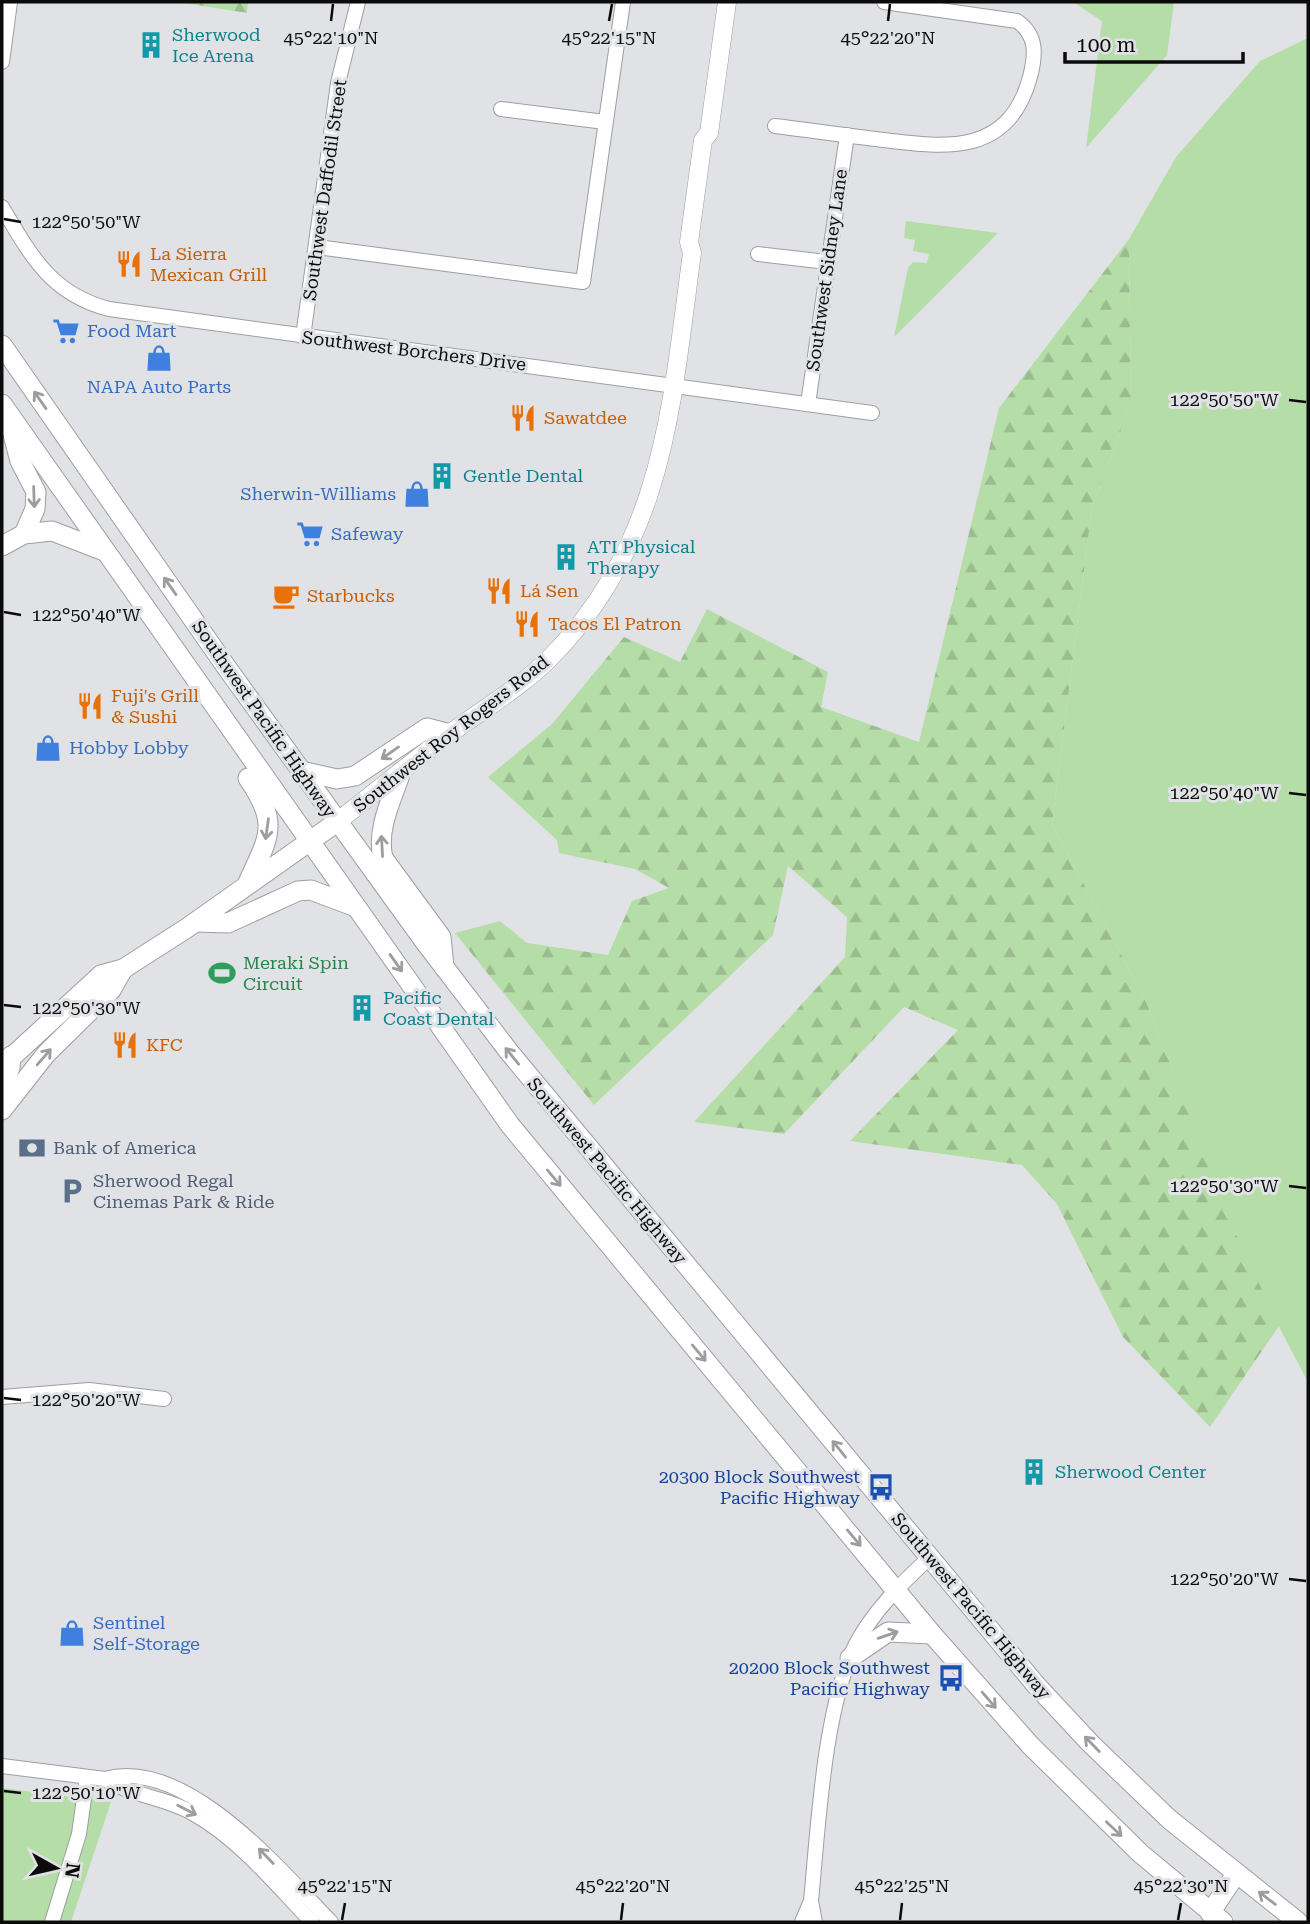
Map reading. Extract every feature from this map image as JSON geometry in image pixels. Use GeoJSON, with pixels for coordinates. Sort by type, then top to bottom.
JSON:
{"type":"FeatureCollection","features":[{"type":"Feature","properties":{"kind":"highway","name":"Southwest Pacific Highway"},"geometry":{"type":"LineString","coordinates":[[2,345],[301,771],[444,968],[510,1053],[1036,1685],[1090,1743],[1159,1810],[1298,1922]]}},
{"type":"Feature","properties":{"kind":"highway","name":"Southwest Pacific Highway"},"geometry":{"type":"LineString","coordinates":[[5,409],[510,1125],[932,1634],[1069,1787],[1217,1918]]}},
{"type":"Feature","properties":{"kind":"highway"},"geometry":{"type":"LineString","coordinates":[[5,409],[20,461],[36,492],[35,509],[24,534]]}},
{"type":"Feature","properties":{"kind":"highway"},"geometry":{"type":"LineString","coordinates":[[2,545],[24,534],[58,532],[105,551]]}},
{"type":"Feature","properties":{"kind":"highway"},"geometry":{"type":"LineString","coordinates":[[199,685],[197,704],[269,813],[270,829],[247,886]]}},
{"type":"Feature","properties":{"kind":"highway"},"geometry":{"type":"LineString","coordinates":[[301,771],[337,779],[355,776],[426,728],[450,734]]}},
{"type":"Feature","properties":{"kind":"highway"},"geometry":{"type":"LineString","coordinates":[[401,772],[384,824],[380,848],[394,876],[441,937],[444,968]]}},
{"type":"Feature","properties":{"kind":"highway"},"geometry":{"type":"LineString","coordinates":[[2,1086],[10,1068],[7,1061],[101,975],[122,969],[196,922],[338,822]]}},
{"type":"Feature","properties":{"kind":"highway"},"geometry":{"type":"LineString","coordinates":[[196,922],[228,923],[298,891],[311,890],[357,908]]}},
{"type":"Feature","properties":{"kind":"highway"},"geometry":{"type":"LineString","coordinates":[[2,1110],[46,1054],[111,990],[122,969]]}},
{"type":"Feature","properties":{"kind":"highway"},"geometry":{"type":"LineString","coordinates":[[850,1658],[888,1632],[932,1634]]}},
{"type":"Feature","properties":{"kind":"highway"},"geometry":{"type":"LineString","coordinates":[[1217,1918],[1236,1874]]}},
{"type":"Feature","properties":{"kind":"main road","name":"Southwest Roy Rogers Road"},"geometry":{"type":"LineString","coordinates":[[338,822],[450,734],[529,677],[564,643],[598,600],[630,546],[657,473],[673,386],[692,253],[699,242],[713,144],[709,133],[727,2]]}},
{"type":"Feature","properties":{"kind":"street"},"geometry":{"type":"LineString","coordinates":[[2,62],[10,2]]}},
{"type":"Feature","properties":{"kind":"street","name":"Southwest Daffodil Street"},"geometry":{"type":"LineString","coordinates":[[303,337],[338,83],[358,2]]}},
{"type":"Feature","properties":{"kind":"street"},"geometry":{"type":"LineString","coordinates":[[317,247],[583,282],[623,2]]}},
{"type":"Feature","properties":{"kind":"street"},"geometry":{"type":"LineString","coordinates":[[775,126],[949,147],[983,138],[1015,110],[1027,90],[1032,67],[1034,44],[1029,29],[1017,20],[964,7],[884,2]]}},
{"type":"Feature","properties":{"kind":"street"},"geometry":{"type":"LineString","coordinates":[[501,109],[605,122]]}},
{"type":"Feature","properties":{"kind":"street","name":"Southwest Sidney Lane"},"geometry":{"type":"LineString","coordinates":[[808,404],[848,135]]}},
{"type":"Feature","properties":{"kind":"street","name":"Southwest Borchers Drive"},"geometry":{"type":"LineString","coordinates":[[2,207],[48,275],[79,300],[109,309],[872,413]]}},
{"type":"Feature","properties":{"kind":"street"},"geometry":{"type":"LineString","coordinates":[[758,254],[827,262]]}},
{"type":"Feature","properties":{"kind":"street"},"geometry":{"type":"LineString","coordinates":[[2,1397],[89,1390],[164,1399]]}},
{"type":"Feature","properties":{"kind":"street"},"geometry":{"type":"LineString","coordinates":[[802,1922],[811,1901],[832,1729],[850,1658],[869,1622],[896,1589],[929,1558]]}},
{"type":"Feature","properties":{"kind":"street"},"geometry":{"type":"LineString","coordinates":[[2,1766],[105,1779],[119,1775],[155,1783],[186,1794],[217,1811],[250,1840],[331,1922]]}},
{"type":"Feature","properties":{"kind":"street"},"geometry":{"type":"LineString","coordinates":[[52,1922],[79,1835],[87,1777]]}},
{"type":"Feature","properties":{"kind":"street"},"geometry":{"type":"LineString","coordinates":[[105,1779],[117,1787],[181,1806],[221,1831],[312,1922]]}},
{"type":"Feature","properties":{"kind":"street"},"geometry":{"type":"LineString","coordinates":[[811,1901],[815,1922]]}},
{"type":"Feature","properties":{"kind":"green space"},"geometry":{"type":"Polygon","coordinates":[[[178,2],[248,2],[247,13],[178,2]]]}},
{"type":"Feature","properties":{"kind":"green space"},"geometry":{"type":"Polygon","coordinates":[[[1073,2],[1174,2],[1167,55],[1086,148],[1102,21],[1073,2]]]}},
{"type":"Feature","properties":{"kind":"green space"},"geometry":{"type":"Polygon","coordinates":[[[1308,38],[1308,1382],[1247,1266],[1145,999],[1052,824],[1092,507],[1131,404],[1129,239],[1176,157],[1260,61],[1308,38]]]}},
{"type":"Feature","properties":{"kind":"green space"},"geometry":{"type":"Polygon","coordinates":[[[906,221],[998,233],[894,337],[908,268],[913,262],[927,263],[929,254],[913,251],[915,240],[904,238],[906,221]]]}},
{"type":"Feature","properties":{"kind":"green space"},"geometry":{"type":"Polygon","coordinates":[[[1129,239],[1131,404],[1092,507],[1052,824],[1145,999],[1233,1228],[1279,1326],[1210,1427],[1123,1337],[1057,1204],[1022,1165],[850,1141],[958,1030],[904,1007],[784,1134],[694,1122],[845,957],[847,917],[788,866],[773,935],[594,1105],[455,933],[500,921],[527,943],[608,955],[632,901],[669,888],[635,869],[559,853],[557,840],[488,777],[552,724],[624,637],[680,662],[707,609],[828,672],[821,707],[919,742],[999,408],[1129,239]]]}},
{"type":"Feature","properties":{"kind":"green space"},"geometry":{"type":"Polygon","coordinates":[[[2,1788],[111,1802],[71,1922],[2,1922],[2,1788]]]}},
{"type":"Feature","properties":{"kind":"place","name":"Sherwood Ice Arena"},"geometry":{"type":"Point","coordinates":[151,45]}},
{"type":"Feature","properties":{"kind":"place","name":"La Sierra Mexican Grill"},"geometry":{"type":"Point","coordinates":[129,264]}},
{"type":"Feature","properties":{"kind":"place","name":"Food Mart"},"geometry":{"type":"Point","coordinates":[66,331]}},
{"type":"Feature","properties":{"kind":"place","name":"NAPA Auto Parts"},"geometry":{"type":"Point","coordinates":[159,358]}},
{"type":"Feature","properties":{"kind":"place","name":"Sawatdee"},"geometry":{"type":"Point","coordinates":[523,418]}},
{"type":"Feature","properties":{"kind":"place","name":"Gentle Dental"},"geometry":{"type":"Point","coordinates":[442,476]}},
{"type":"Feature","properties":{"kind":"place","name":"Sherwin-Williams"},"geometry":{"type":"Point","coordinates":[417,494]}},
{"type":"Feature","properties":{"kind":"place","name":"Safeway"},"geometry":{"type":"Point","coordinates":[310,534]}},
{"type":"Feature","properties":{"kind":"place","name":"ATI Physical Therapy"},"geometry":{"type":"Point","coordinates":[566,557]}},
{"type":"Feature","properties":{"kind":"place","name":"Lá Sen"},"geometry":{"type":"Point","coordinates":[499,591]}},
{"type":"Feature","properties":{"kind":"place","name":"Starbucks"},"geometry":{"type":"Point","coordinates":[286,596]}},
{"type":"Feature","properties":{"kind":"place","name":"Tacos El Patron"},"geometry":{"type":"Point","coordinates":[527,624]}},
{"type":"Feature","properties":{"kind":"place","name":"Fuji's Grill & Sushi"},"geometry":{"type":"Point","coordinates":[90,706]}},
{"type":"Feature","properties":{"kind":"place","name":"Hobby Lobby"},"geometry":{"type":"Point","coordinates":[48,748]}},
{"type":"Feature","properties":{"kind":"place","name":"Meraki Spin Circuit"},"geometry":{"type":"Point","coordinates":[222,973]}},
{"type":"Feature","properties":{"kind":"place","name":"Pacific Coast Dental"},"geometry":{"type":"Point","coordinates":[362,1008]}},
{"type":"Feature","properties":{"kind":"place","name":"KFC"},"geometry":{"type":"Point","coordinates":[125,1045]}},
{"type":"Feature","properties":{"kind":"place","name":"Bank of America"},"geometry":{"type":"Point","coordinates":[32,1148]}},
{"type":"Feature","properties":{"kind":"place","name":"Sherwood Regal Cinemas Park & Ride"},"geometry":{"type":"Point","coordinates":[72,1191]}},
{"type":"Feature","properties":{"kind":"place","name":"Sherwood Center"},"geometry":{"type":"Point","coordinates":[1034,1472]}},
{"type":"Feature","properties":{"kind":"place","name":"20300 Block Southwest Pacific Highway"},"geometry":{"type":"Point","coordinates":[881,1487]}},
{"type":"Feature","properties":{"kind":"place","name":"Sentinel Self-Storage"},"geometry":{"type":"Point","coordinates":[72,1633]}},
{"type":"Feature","properties":{"kind":"place","name":"20200 Block Southwest Pacific Highway"},"geometry":{"type":"Point","coordinates":[951,1678]}}]}
